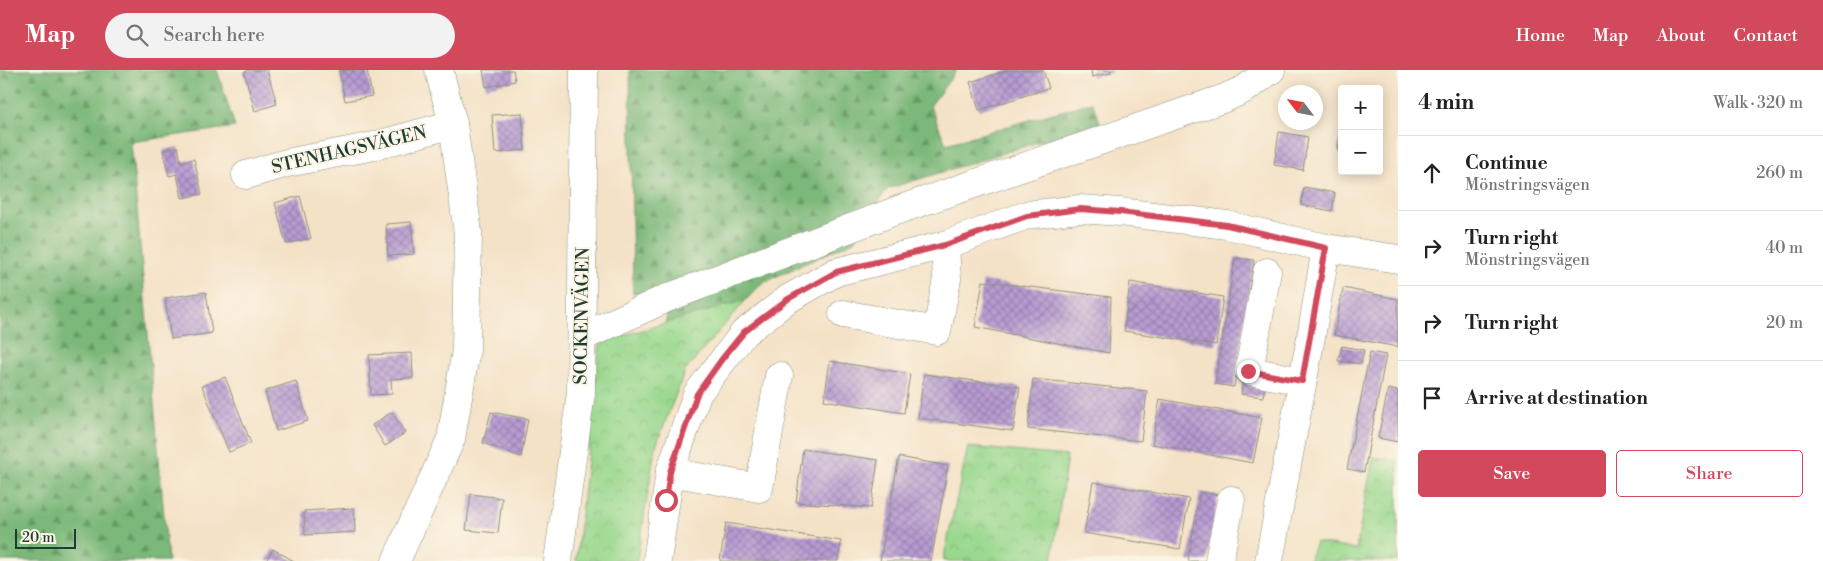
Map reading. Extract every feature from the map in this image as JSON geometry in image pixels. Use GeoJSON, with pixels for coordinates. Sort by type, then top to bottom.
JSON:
{"type":"FeatureCollection","features":[{"type":"Feature","properties":{"kind":"street","name":"STENHAGSVÄGEN"},"geometry":{"type":"LineString","coordinates":[[396,561],[451,439],[466,350],[468,233],[453,124],[439,70]]}},
{"type":"Feature","properties":{"kind":"street","name":"SOCKENVÄGEN"},"geometry":{"type":"LineString","coordinates":[[558,561],[581,393],[584,70]]}},
{"type":"Feature","properties":{"kind":"street"},"geometry":{"type":"LineString","coordinates":[[582,337],[667,298],[898,210],[1225,98],[1244,89],[1271,70]]}},
{"type":"Feature","properties":{"kind":"street","name":"STENHAGSVÄGEN"},"geometry":{"type":"LineString","coordinates":[[246,176],[287,163],[374,146],[453,124]]}},
{"type":"Feature","properties":{"kind":"street"},"geometry":{"type":"LineString","coordinates":[[657,561],[670,472],[697,394],[744,332],[788,299],[836,272],[945,245],[1027,216],[1080,209],[1227,225],[1326,248],[1398,258]]}},
{"type":"Feature","properties":{"kind":"street"},"geometry":{"type":"LineString","coordinates":[[843,314],[937,331],[947,279],[945,245]]}},
{"type":"Feature","properties":{"kind":"street"},"geometry":{"type":"LineString","coordinates":[[1269,561],[1326,248]]}},
{"type":"Feature","properties":{"kind":"street"},"geometry":{"type":"LineString","coordinates":[[1267,272],[1248,371],[1302,381]]}},
{"type":"Feature","properties":{"kind":"street"},"geometry":{"type":"LineString","coordinates":[[670,472],[759,488],[779,376]]}},
{"type":"Feature","properties":{"kind":"street"},"geometry":{"type":"LineString","coordinates":[[1219,561],[1231,500]]}},
{"type":"Feature","properties":{"kind":"green space"},"geometry":{"type":"Polygon","coordinates":[[[0,70],[217,70],[235,127],[131,142],[168,561],[0,561],[0,70]]]}},
{"type":"Feature","properties":{"kind":"green space"},"geometry":{"type":"Polygon","coordinates":[[[630,70],[957,70],[930,106],[946,144],[1092,102],[1100,123],[887,189],[854,241],[762,283],[746,300],[665,324],[672,293],[633,293],[630,70]]]}},
{"type":"Feature","properties":{"kind":"green space"},"geometry":{"type":"Polygon","coordinates":[[[746,300],[685,371],[655,448],[637,561],[576,561],[600,342],[746,300]]]}},
{"type":"Feature","properties":{"kind":"green space"},"geometry":{"type":"Polygon","coordinates":[[[968,447],[1067,456],[1052,561],[943,561],[968,447]]]}},
{"type":"Feature","properties":{"kind":"green space"},"geometry":{"type":"Polygon","coordinates":[[[1373,457],[1398,461],[1398,561],[1309,561],[1316,542],[1356,550],[1373,457]]]}},
{"type":"Feature","properties":{"kind":"building"},"geometry":{"type":"Polygon","coordinates":[[[267,70],[277,104],[255,111],[244,72],[267,70]]]}},
{"type":"Feature","properties":{"kind":"building"},"geometry":{"type":"Polygon","coordinates":[[[339,70],[367,70],[372,96],[345,101],[339,70]]]}},
{"type":"Feature","properties":{"kind":"building"},"geometry":{"type":"Polygon","coordinates":[[[483,70],[513,70],[515,81],[486,87],[483,70]]]}},
{"type":"Feature","properties":{"kind":"building"},"geometry":{"type":"Polygon","coordinates":[[[1009,70],[1043,70],[1049,88],[979,110],[970,82],[1009,70]]]}},
{"type":"Feature","properties":{"kind":"building"},"geometry":{"type":"Polygon","coordinates":[[[1091,70],[1111,70],[1111,73],[1092,77],[1091,70]]]}},
{"type":"Feature","properties":{"kind":"building"},"geometry":{"type":"Polygon","coordinates":[[[522,113],[525,150],[495,153],[492,115],[522,113]]]}},
{"type":"Feature","properties":{"kind":"building"},"geometry":{"type":"Polygon","coordinates":[[[1279,132],[1308,137],[1303,170],[1274,165],[1279,132]]]}},
{"type":"Feature","properties":{"kind":"building"},"geometry":{"type":"Polygon","coordinates":[[[178,147],[181,162],[194,159],[202,194],[182,198],[177,174],[169,176],[163,150],[178,147]]]}},
{"type":"Feature","properties":{"kind":"building"},"geometry":{"type":"Polygon","coordinates":[[[1304,187],[1335,193],[1332,211],[1301,205],[1304,187]]]}},
{"type":"Feature","properties":{"kind":"building"},"geometry":{"type":"Polygon","coordinates":[[[300,196],[311,238],[286,244],[275,203],[300,196]]]}},
{"type":"Feature","properties":{"kind":"building"},"geometry":{"type":"Polygon","coordinates":[[[411,222],[414,254],[388,256],[386,224],[411,222]]]}},
{"type":"Feature","properties":{"kind":"building"},"geometry":{"type":"Polygon","coordinates":[[[1235,258],[1254,260],[1234,387],[1215,384],[1235,258]]]}},
{"type":"Feature","properties":{"kind":"building"},"geometry":{"type":"Polygon","coordinates":[[[983,281],[1111,297],[1109,353],[975,327],[983,281]]]}},
{"type":"Feature","properties":{"kind":"building"},"geometry":{"type":"Polygon","coordinates":[[[1130,282],[1223,297],[1216,345],[1124,331],[1130,282]]]}},
{"type":"Feature","properties":{"kind":"building"},"geometry":{"type":"Polygon","coordinates":[[[1343,288],[1398,299],[1398,347],[1334,335],[1343,288]]]}},
{"type":"Feature","properties":{"kind":"building"},"geometry":{"type":"Polygon","coordinates":[[[206,292],[212,333],[171,339],[165,298],[206,292]]]}},
{"type":"Feature","properties":{"kind":"building"},"geometry":{"type":"Polygon","coordinates":[[[1342,346],[1364,350],[1361,364],[1338,361],[1342,346]]]}},
{"type":"Feature","properties":{"kind":"building"},"geometry":{"type":"Polygon","coordinates":[[[1370,352],[1386,355],[1364,472],[1347,469],[1370,352]]]}},
{"type":"Feature","properties":{"kind":"building"},"geometry":{"type":"Polygon","coordinates":[[[412,353],[413,378],[391,379],[392,394],[371,395],[369,355],[412,353]]]}},
{"type":"Feature","properties":{"kind":"building"},"geometry":{"type":"Polygon","coordinates":[[[830,361],[910,374],[904,413],[824,400],[830,361]]]}},
{"type":"Feature","properties":{"kind":"building"},"geometry":{"type":"Polygon","coordinates":[[[924,374],[1020,387],[1013,431],[918,418],[924,374]]]}},
{"type":"Feature","properties":{"kind":"building"},"geometry":{"type":"Polygon","coordinates":[[[225,377],[251,443],[229,452],[202,386],[225,377]]]}},
{"type":"Feature","properties":{"kind":"building"},"geometry":{"type":"Polygon","coordinates":[[[1243,378],[1266,381],[1263,397],[1241,394],[1243,378]]]}},
{"type":"Feature","properties":{"kind":"building"},"geometry":{"type":"Polygon","coordinates":[[[1033,379],[1147,391],[1141,441],[1028,429],[1033,379]]]}},
{"type":"Feature","properties":{"kind":"building"},"geometry":{"type":"Polygon","coordinates":[[[296,381],[308,421],[276,431],[265,391],[296,381]]]}},
{"type":"Feature","properties":{"kind":"building"},"geometry":{"type":"Polygon","coordinates":[[[1388,389],[1398,391],[1398,442],[1378,438],[1388,389]]]}},
{"type":"Feature","properties":{"kind":"building"},"geometry":{"type":"Polygon","coordinates":[[[1160,399],[1262,418],[1253,463],[1152,444],[1160,399]]]}},
{"type":"Feature","properties":{"kind":"building"},"geometry":{"type":"Polygon","coordinates":[[[392,412],[405,433],[385,446],[372,425],[392,412]]]}},
{"type":"Feature","properties":{"kind":"building"},"geometry":{"type":"Polygon","coordinates":[[[491,412],[528,419],[521,457],[483,443],[491,412]]]}},
{"type":"Feature","properties":{"kind":"building"},"geometry":{"type":"Polygon","coordinates":[[[803,449],[878,460],[871,508],[796,502],[803,449]]]}},
{"type":"Feature","properties":{"kind":"building"},"geometry":{"type":"Polygon","coordinates":[[[899,457],[948,466],[931,561],[880,561],[899,457]]]}},
{"type":"Feature","properties":{"kind":"building"},"geometry":{"type":"Polygon","coordinates":[[[1093,482],[1189,499],[1180,549],[1084,533],[1093,482]]]}},
{"type":"Feature","properties":{"kind":"building"},"geometry":{"type":"Polygon","coordinates":[[[1200,492],[1218,495],[1207,561],[1188,561],[1200,492]]]}},
{"type":"Feature","properties":{"kind":"building"},"geometry":{"type":"Polygon","coordinates":[[[471,494],[502,498],[498,533],[466,530],[471,494]]]}},
{"type":"Feature","properties":{"kind":"building"},"geometry":{"type":"Polygon","coordinates":[[[354,508],[355,532],[305,535],[304,511],[354,508]]]}},
{"type":"Feature","properties":{"kind":"building"},"geometry":{"type":"Polygon","coordinates":[[[726,523],[841,541],[838,561],[720,561],[726,523]]]}},
{"type":"Feature","properties":{"kind":"building"},"geometry":{"type":"Polygon","coordinates":[[[273,549],[294,561],[266,561],[273,549]]]}},
{"type":"Feature","properties":{"kind":"route"},"geometry":{"type":"LineString","coordinates":[[666,500],[670,472],[697,394],[744,332],[788,299],[836,272],[945,245],[1027,216],[1080,209],[1120,212],[1227,225],[1326,248],[1302,381],[1248,371]]}}]}
